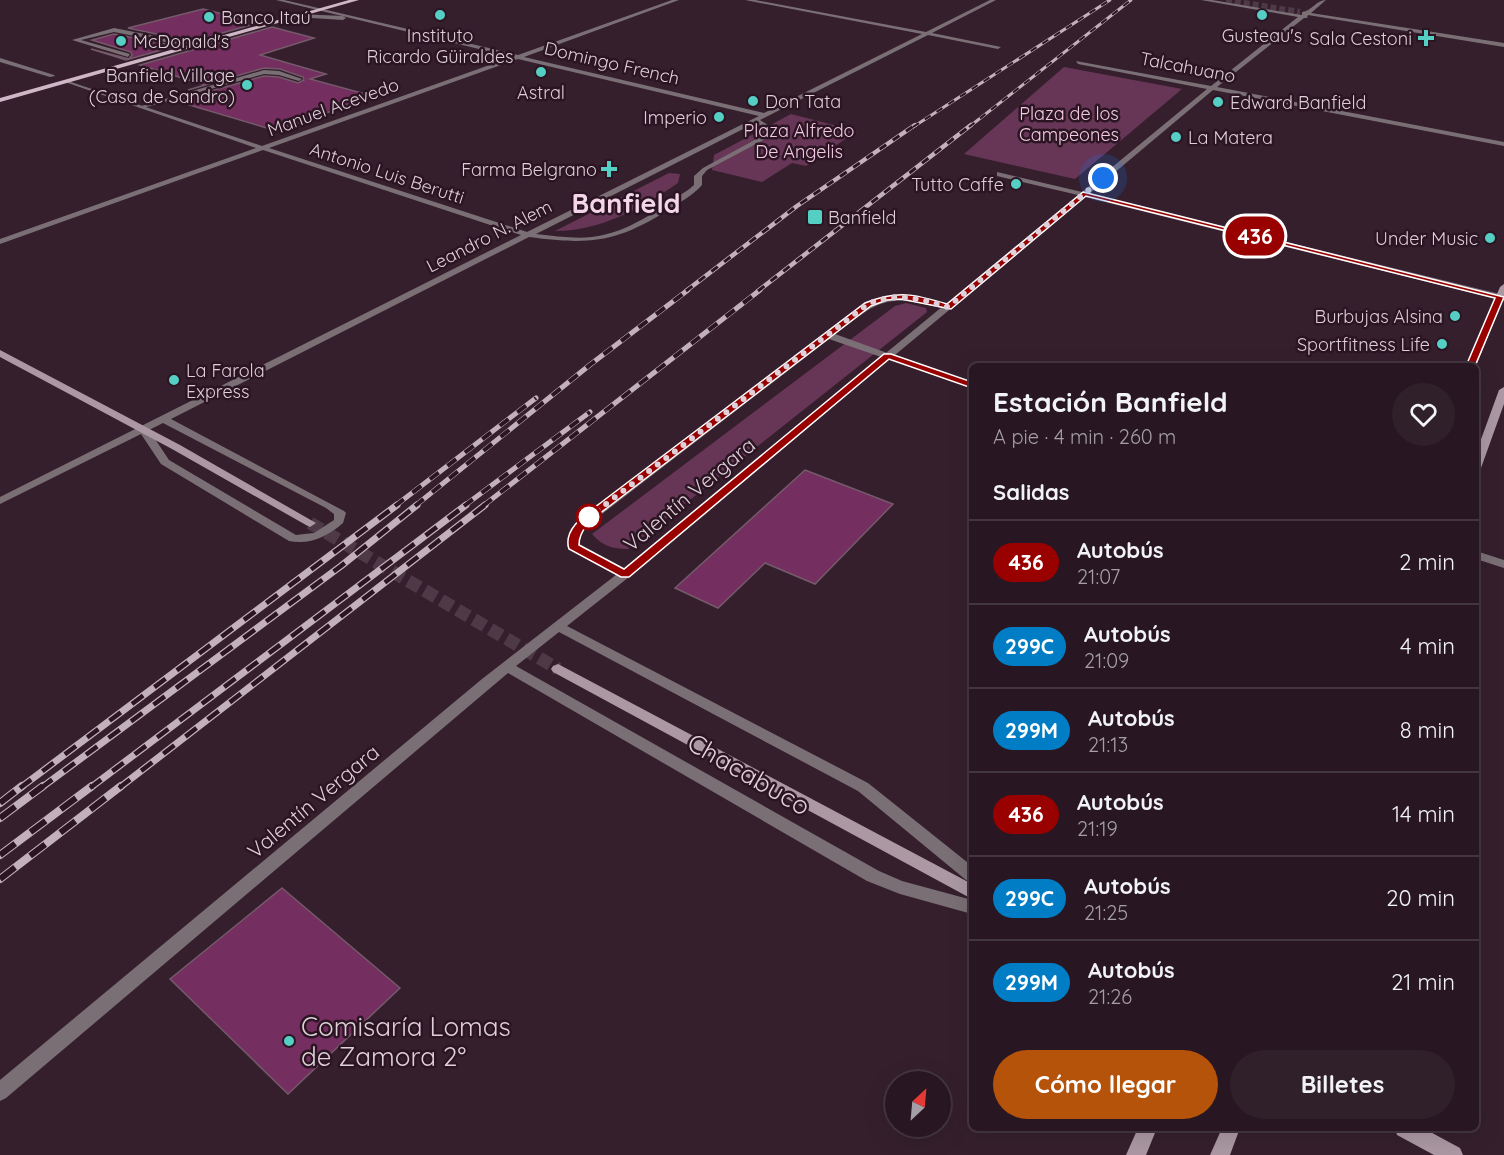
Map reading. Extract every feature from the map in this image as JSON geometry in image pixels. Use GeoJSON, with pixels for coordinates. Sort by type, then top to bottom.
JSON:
{"type":"FeatureCollection","features":[{"type":"Feature","properties":{"kind":"main road"},"geometry":{"type":"LineString","coordinates":[[0,91],[328,0]]}},
{"type":"Feature","properties":{"kind":"main road"},"geometry":{"type":"LineString","coordinates":[[0,100],[287,22],[298,16],[356,0]]}},
{"type":"Feature","properties":{"kind":"street","name":"Domingo French"},"geometry":{"type":"LineString","coordinates":[[278,0],[321,10],[343,18],[764,115]]}},
{"type":"Feature","properties":{"kind":"street","name":"Manuel Acevedo"},"geometry":{"type":"LineString","coordinates":[[0,242],[676,0]]}},
{"type":"Feature","properties":{"kind":"street"},"geometry":{"type":"LineString","coordinates":[[747,0],[998,47]]}},
{"type":"Feature","properties":{"kind":"street","name":"Leandro N. Alem"},"geometry":{"type":"LineString","coordinates":[[0,501],[994,0]]}},
{"type":"Feature","properties":{"kind":"street"},"geometry":{"type":"LineString","coordinates":[[1203,0],[1306,13],[1504,45]]}},
{"type":"Feature","properties":{"kind":"street"},"geometry":{"type":"LineString","coordinates":[[1244,0],[1306,13]]}},
{"type":"Feature","properties":{"kind":"street","name":"Valentín Vergara"},"geometry":{"type":"LineString","coordinates":[[0,1092],[478,690],[625,574],[1213,87],[1324,0]]}},
{"type":"Feature","properties":{"kind":"street"},"geometry":{"type":"LineString","coordinates":[[298,16],[343,18]]}},
{"type":"Feature","properties":{"kind":"street"},"geometry":{"type":"LineString","coordinates":[[128,55],[75,40],[114,30],[175,42]]}},
{"type":"Feature","properties":{"kind":"street"},"geometry":{"type":"LineString","coordinates":[[0,60],[52,76]]}},
{"type":"Feature","properties":{"kind":"street","name":"Talcahuano"},"geometry":{"type":"LineString","coordinates":[[1078,62],[1504,144]]}},
{"type":"Feature","properties":{"kind":"street"},"geometry":{"type":"LineString","coordinates":[[141,107],[264,72],[279,73],[299,79]]}},
{"type":"Feature","properties":{"kind":"street","name":"Antonio Luis Berutti"},"geometry":{"type":"LineString","coordinates":[[67,81],[528,235],[590,240],[619,232],[691,192],[698,185],[698,176],[705,169],[770,135],[772,130],[755,120]]}},
{"type":"Feature","properties":{"kind":"street"},"geometry":{"type":"LineString","coordinates":[[1000,174],[1502,297]]}},
{"type":"Feature","properties":{"kind":"street"},"geometry":{"type":"LineString","coordinates":[[1472,363],[1502,297],[1504,287]]}},
{"type":"Feature","properties":{"kind":"street"},"geometry":{"type":"LineString","coordinates":[[625,574],[573,546],[573,536],[580,526],[662,459],[868,304],[886,297],[920,299],[948,307]]}},
{"type":"Feature","properties":{"kind":"street"},"geometry":{"type":"LineString","coordinates":[[828,335],[969,383]]}},
{"type":"Feature","properties":{"kind":"street"},"geometry":{"type":"LineString","coordinates":[[0,353],[310,523]]}},
{"type":"Feature","properties":{"kind":"street"},"geometry":{"type":"LineString","coordinates":[[1479,460],[1504,390]]}},
{"type":"Feature","properties":{"kind":"street"},"geometry":{"type":"LineString","coordinates":[[144,430],[165,462],[293,538],[304,540],[319,536],[339,521],[340,513],[330,506],[164,419]]}},
{"type":"Feature","properties":{"kind":"street"},"geometry":{"type":"LineString","coordinates":[[1479,556],[1504,564]]}},
{"type":"Feature","properties":{"kind":"street","name":"Chacabuco"},"geometry":{"type":"LineString","coordinates":[[559,627],[863,787],[969,873]]}},
{"type":"Feature","properties":{"kind":"street","name":"Chacabuco"},"geometry":{"type":"LineString","coordinates":[[508,667],[873,876],[900,887],[969,906]]}},
{"type":"Feature","properties":{"kind":"street","name":"Chacabuco"},"geometry":{"type":"LineString","coordinates":[[558,669],[969,890]]}},
{"type":"Feature","properties":{"kind":"street"},"geometry":{"type":"LineString","coordinates":[[1136,1155],[1147,1131]]}},
{"type":"Feature","properties":{"kind":"street"},"geometry":{"type":"LineString","coordinates":[[1220,1155],[1230,1131]]}},
{"type":"Feature","properties":{"kind":"street"},"geometry":{"type":"LineString","coordinates":[[1409,1131],[1453,1155]]}},
{"type":"Feature","properties":{"kind":"green space","name":"Plaza de los Campeones"},"geometry":{"type":"Polygon","coordinates":[[[1064,67],[1182,89],[1075,179],[964,154],[1064,67]]]}},
{"type":"Feature","properties":{"kind":"green space","name":"Plaza Alfredo De Angelis"},"geometry":{"type":"Polygon","coordinates":[[[791,114],[857,131],[806,166],[792,163],[762,182],[712,170],[714,155],[791,114]]]}},
{"type":"Feature","properties":{"kind":"green space"},"geometry":{"type":"Polygon","coordinates":[[[669,173],[680,174],[678,183],[635,209],[588,227],[555,231],[669,173]]]}},
{"type":"Feature","properties":{"kind":"green space"},"geometry":{"type":"Polygon","coordinates":[[[906,303],[926,308],[927,312],[628,549],[608,546],[592,534],[895,306],[906,303]]]}},
{"type":"Feature","properties":{"kind":"building"},"geometry":{"type":"Polygon","coordinates":[[[203,9],[258,23],[176,46],[180,41],[175,38],[128,28],[203,9]]]}},
{"type":"Feature","properties":{"kind":"building"},"geometry":{"type":"Polygon","coordinates":[[[272,27],[314,38],[260,55],[326,74],[310,79],[373,96],[277,131],[176,101],[264,76],[279,77],[298,83],[304,80],[303,77],[280,69],[264,68],[188,90],[205,85],[140,65],[272,27]]]}},
{"type":"Feature","properties":{"kind":"building"},"geometry":{"type":"Polygon","coordinates":[[[114,34],[176,46],[126,60],[91,49],[129,59],[131,52],[92,40],[114,34]]]}},
{"type":"Feature","properties":{"kind":"building"},"geometry":{"type":"Polygon","coordinates":[[[805,470],[893,504],[815,584],[765,563],[718,608],[675,588],[805,470]]]}},
{"type":"Feature","properties":{"kind":"building","name":"Comisaría Lomas de Zamora 2°"},"geometry":{"type":"Polygon","coordinates":[[[282,888],[400,988],[288,1094],[170,979],[282,888]]]}},
{"type":"Feature","properties":{"kind":"tunnel"},"geometry":{"type":"LineString","coordinates":[[1226,0],[1300,12]]}},
{"type":"Feature","properties":{"kind":"tunnel"},"geometry":{"type":"LineString","coordinates":[[310,523],[558,669]]}},
{"type":"Feature","properties":{"kind":"railway"},"geometry":{"type":"LineString","coordinates":[[913,127],[1110,0]]}},
{"type":"Feature","properties":{"kind":"railway"},"geometry":{"type":"LineString","coordinates":[[969,127],[1131,0]]}},
{"type":"Feature","properties":{"kind":"railway"},"geometry":{"type":"LineString","coordinates":[[686,291],[797,206],[915,125]]}},
{"type":"Feature","properties":{"kind":"railway"},"geometry":{"type":"LineString","coordinates":[[758,291],[971,125]]}},
{"type":"Feature","properties":{"kind":"railway"},"geometry":{"type":"LineString","coordinates":[[415,506],[591,364],[688,290]]}},
{"type":"Feature","properties":{"kind":"railway"},"geometry":{"type":"LineString","coordinates":[[483,506],[760,290]]}},
{"type":"Feature","properties":{"kind":"railway"},"geometry":{"type":"LineString","coordinates":[[395,506],[536,398]]}},
{"type":"Feature","properties":{"kind":"railway"},"geometry":{"type":"LineString","coordinates":[[464,506],[590,412]]}},
{"type":"Feature","properties":{"kind":"railway"},"geometry":{"type":"LineString","coordinates":[[20,788],[397,505]]}},
{"type":"Feature","properties":{"kind":"railway"},"geometry":{"type":"LineString","coordinates":[[41,788],[341,566],[417,505]]}},
{"type":"Feature","properties":{"kind":"railway"},"geometry":{"type":"LineString","coordinates":[[90,788],[466,505]]}},
{"type":"Feature","properties":{"kind":"railway"},"geometry":{"type":"LineString","coordinates":[[119,788],[485,505]]}},
{"type":"Feature","properties":{"kind":"railway"},"geometry":{"type":"LineString","coordinates":[[0,803],[22,786]]}},
{"type":"Feature","properties":{"kind":"railway"},"geometry":{"type":"LineString","coordinates":[[0,818],[43,786]]}},
{"type":"Feature","properties":{"kind":"railway"},"geometry":{"type":"LineString","coordinates":[[0,855],[92,786]]}},
{"type":"Feature","properties":{"kind":"railway"},"geometry":{"type":"LineString","coordinates":[[0,879],[121,786]]}},
{"type":"Feature","properties":{"kind":"bus line","name":"436"},"geometry":{"type":"LineString","coordinates":[[969,384],[887,356],[625,574],[573,546],[573,536],[580,526],[607,503],[868,304],[886,297],[901,296],[948,307],[1085,194],[1500,297],[1472,363]]}},
{"type":"Feature","properties":{"kind":"place","name":"Instituto Ricardo Güiraldes"},"geometry":{"type":"Point","coordinates":[440,15]}},
{"type":"Feature","properties":{"kind":"place","name":"Gusteau's"},"geometry":{"type":"Point","coordinates":[1262,15]}},
{"type":"Feature","properties":{"kind":"place","name":"Banco Itaú"},"geometry":{"type":"Point","coordinates":[209,17]}},
{"type":"Feature","properties":{"kind":"place","name":"Sala Cestoni"},"geometry":{"type":"Point","coordinates":[1426,38]}},
{"type":"Feature","properties":{"kind":"place","name":"McDonald's"},"geometry":{"type":"Point","coordinates":[121,41]}},
{"type":"Feature","properties":{"kind":"place","name":"Astral"},"geometry":{"type":"Point","coordinates":[541,72]}},
{"type":"Feature","properties":{"kind":"place","name":"Banfield Village (Casa de Sandro)"},"geometry":{"type":"Point","coordinates":[247,85]}},
{"type":"Feature","properties":{"kind":"place","name":"Don Tata"},"geometry":{"type":"Point","coordinates":[753,101]}},
{"type":"Feature","properties":{"kind":"place","name":"Edward Banfield"},"geometry":{"type":"Point","coordinates":[1218,102]}},
{"type":"Feature","properties":{"kind":"place","name":"Imperio"},"geometry":{"type":"Point","coordinates":[719,117]}},
{"type":"Feature","properties":{"kind":"place","name":"La Matera"},"geometry":{"type":"Point","coordinates":[1176,137]}},
{"type":"Feature","properties":{"kind":"place","name":"Farma Belgrano"},"geometry":{"type":"Point","coordinates":[609,169]}},
{"type":"Feature","properties":{"kind":"place","name":"Tutto Caffe"},"geometry":{"type":"Point","coordinates":[1016,184]}},
{"type":"Feature","properties":{"kind":"place","name":"Banfield"},"geometry":{"type":"Point","coordinates":[815,217]}},
{"type":"Feature","properties":{"kind":"place","name":"Under Music"},"geometry":{"type":"Point","coordinates":[1490,238]}},
{"type":"Feature","properties":{"kind":"place","name":"Burbujas Alsina"},"geometry":{"type":"Point","coordinates":[1455,316]}},
{"type":"Feature","properties":{"kind":"place","name":"Sportfitness Life"},"geometry":{"type":"Point","coordinates":[1442,344]}},
{"type":"Feature","properties":{"kind":"place","name":"La Farola Express"},"geometry":{"type":"Point","coordinates":[174,380]}},
{"type":"Feature","properties":{"kind":"place","name":"Comisaría Lomas de Zamora 2°"},"geometry":{"type":"Point","coordinates":[289,1041]}},
{"type":"Feature","properties":{"kind":"district","name":"Banfield"},"geometry":{"type":"Point","coordinates":[626,203]}},
{"type":"Feature","properties":{"kind":"route"},"geometry":{"type":"LineString","coordinates":[[589,517],[662,459],[868,304],[886,297],[901,296],[948,307],[1103,178]]}}]}
